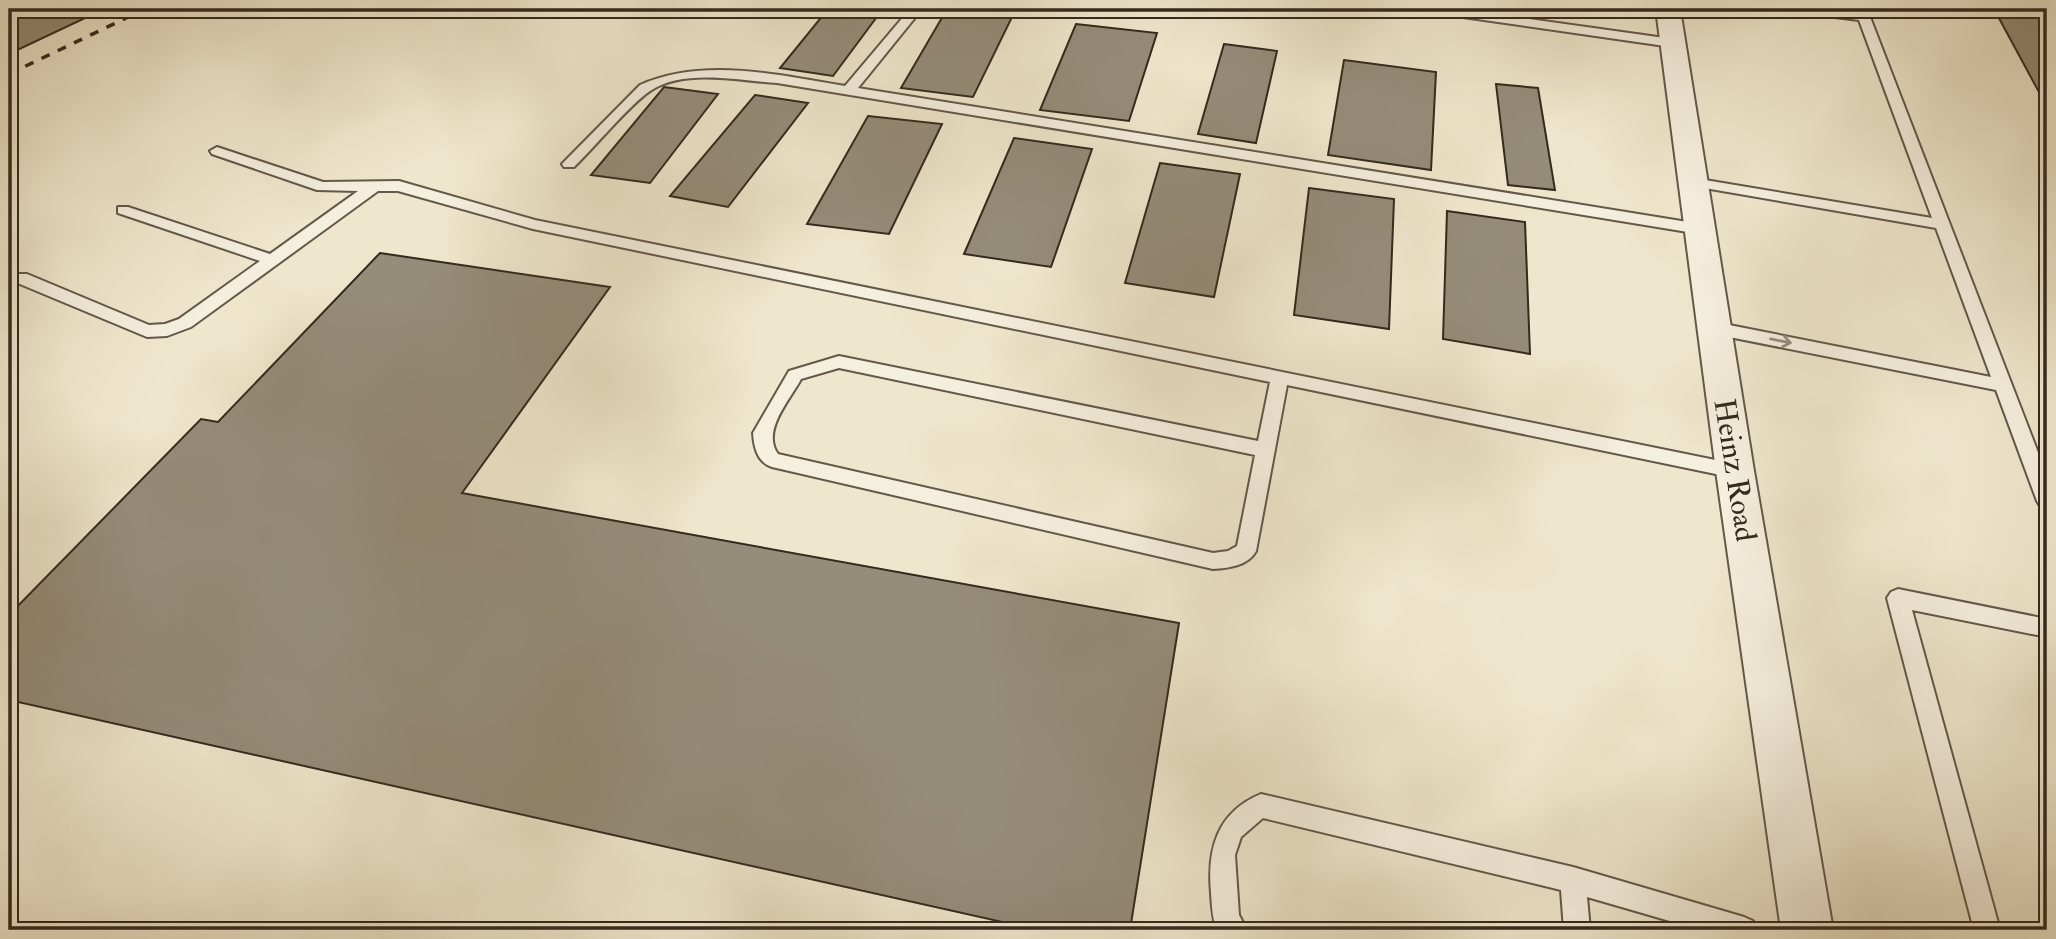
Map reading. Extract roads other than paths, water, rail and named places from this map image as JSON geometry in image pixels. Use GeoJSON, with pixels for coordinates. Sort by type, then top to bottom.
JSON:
{"type":"FeatureCollection","features":[{"type":"Feature","properties":{"kind":"street","name":"Heinz Road"},"geometry":{"type":"LineString","coordinates":[[1670,26],[1735,471],[1807,930]]}},
{"type":"Feature","properties":{"kind":"lane"},"geometry":{"type":"LineString","coordinates":[[849,90],[916,9]]}},
{"type":"Feature","properties":{"kind":"lane"},"geometry":{"type":"LineString","coordinates":[[1435,9],[1670,26]]}},
{"type":"Feature","properties":{"kind":"lane"},"geometry":{"type":"LineString","coordinates":[[1802,9],[1864,17],[1940,224],[2047,501]]}},
{"type":"Feature","properties":{"kind":"lane"},"geometry":{"type":"LineString","coordinates":[[569,164],[645,88],[659,81],[705,76],[777,79],[1700,229]]}},
{"type":"Feature","properties":{"kind":"lane"},"geometry":{"type":"LineString","coordinates":[[217,151],[322,187],[399,186],[533,224],[1735,471]]}},
{"type":"Feature","properties":{"kind":"lane"},"geometry":{"type":"LineString","coordinates":[[1693,182],[1940,224]]}},
{"type":"Feature","properties":{"kind":"lane"},"geometry":{"type":"LineString","coordinates":[[21,278],[147,331],[167,330],[185,323],[373,188]]}},
{"type":"Feature","properties":{"kind":"lane"},"geometry":{"type":"LineString","coordinates":[[123,211],[272,260]]}},
{"type":"Feature","properties":{"kind":"lane"},"geometry":{"type":"LineString","coordinates":[[1714,328],[2001,385]]}},
{"type":"Feature","properties":{"kind":"lane"},"geometry":{"type":"LineString","coordinates":[[1266,450],[839,362],[817,366],[795,375],[762,433],[764,449],[772,460],[1213,561],[1232,559],[1246,551],[1266,450],[1280,377]]}},
{"type":"Feature","properties":{"kind":"lane"},"geometry":{"type":"LineString","coordinates":[[1987,930],[1898,598],[2047,628]]}},
{"type":"Feature","properties":{"kind":"lane"},"geometry":{"type":"LineString","coordinates":[[1234,930],[1226,921],[1222,845],[1239,817],[1261,806],[1573,880],[1744,930]]}},
{"type":"Feature","properties":{"kind":"lane"},"geometry":{"type":"LineString","coordinates":[[1573,880],[1577,930]]}},
{"type":"Feature","properties":{"kind":"railway"},"geometry":{"type":"LineString","coordinates":[[9,74],[145,9]]}}]}
